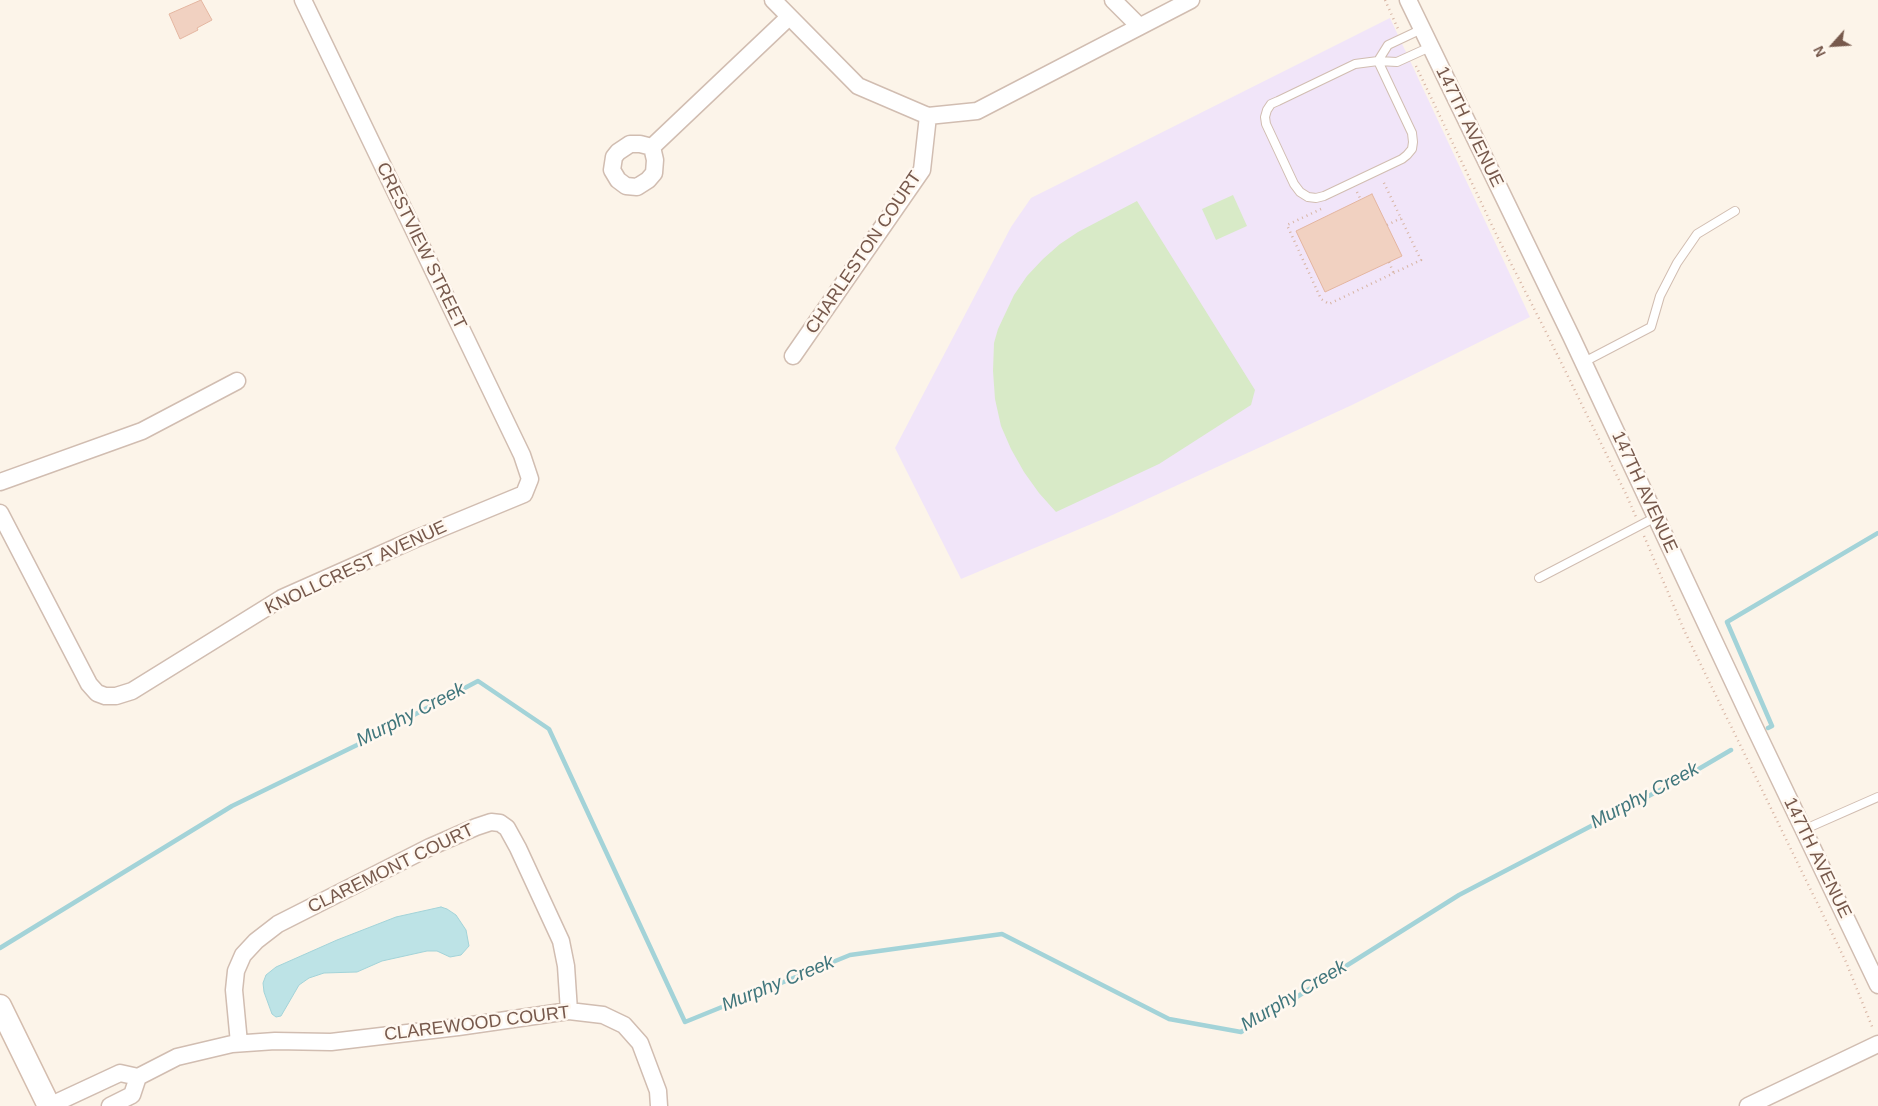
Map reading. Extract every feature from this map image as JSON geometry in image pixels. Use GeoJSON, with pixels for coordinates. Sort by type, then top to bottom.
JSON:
{"type":"FeatureCollection","features":[{"type":"Feature","properties":{"kind":"street","name":"CRESTVIEW STREET"},"geometry":{"type":"LineString","coordinates":[[303,0],[522,455],[530,479],[524,494]]}},
{"type":"Feature","properties":{"kind":"street"},"geometry":{"type":"LineString","coordinates":[[773,0],[858,86],[928,116],[977,111],[1191,0]]}},
{"type":"Feature","properties":{"kind":"street"},"geometry":{"type":"LineString","coordinates":[[1113,0],[1139,26]]}},
{"type":"Feature","properties":{"kind":"street","name":"147TH AVENUE"},"geometry":{"type":"LineString","coordinates":[[1408,0],[1584,362],[1803,830],[1878,984]]}},
{"type":"Feature","properties":{"kind":"street"},"geometry":{"type":"LineString","coordinates":[[652,147],[789,17]]}},
{"type":"Feature","properties":{"kind":"street","name":"CHARLESTON COURT"},"geometry":{"type":"LineString","coordinates":[[793,356],[922,170],[928,116]]}},
{"type":"Feature","properties":{"kind":"street"},"geometry":{"type":"LineString","coordinates":[[0,482],[142,431],[237,381]]}},
{"type":"Feature","properties":{"kind":"street","name":"KNOLLCREST AVENUE"},"geometry":{"type":"LineString","coordinates":[[0,513],[88,684],[97,693],[106,696],[116,696],[132,691],[282,598],[415,539],[524,494]]}},
{"type":"Feature","properties":{"kind":"street","name":"CLAREMONT COURT"},"geometry":{"type":"LineString","coordinates":[[239,1043],[234,990],[236,970],[243,956],[256,941],[278,924],[430,847],[491,822],[500,823],[506,828],[518,848],[561,941],[566,966],[570,1011]]}},
{"type":"Feature","properties":{"kind":"street"},"geometry":{"type":"LineString","coordinates":[[0,1006],[49,1106],[120,1073],[138,1077],[132,1095],[110,1106]]}},
{"type":"Feature","properties":{"kind":"street","name":"CLAREWOOD COURT"},"geometry":{"type":"LineString","coordinates":[[138,1077],[177,1057],[239,1043],[275,1041],[331,1042],[570,1011],[603,1015],[624,1025],[640,1043],[658,1091],[659,1106]]}},
{"type":"Feature","properties":{"kind":"street"},"geometry":{"type":"LineString","coordinates":[[1748,1106],[1878,1044]]}},
{"type":"Feature","properties":{"kind":"lane"},"geometry":{"type":"LineString","coordinates":[[1378,61],[1388,45],[1422,30]]}},
{"type":"Feature","properties":{"kind":"lane"},"geometry":{"type":"LineString","coordinates":[[1378,61],[1412,134],[1412,149],[1407,155],[1324,196],[1308,197],[1300,192],[1294,184],[1266,124],[1265,117],[1271,104],[1356,64],[1378,61],[1397,62],[1430,47]]}},
{"type":"Feature","properties":{"kind":"lane"},"geometry":{"type":"LineString","coordinates":[[1584,362],[1650,327],[1660,296],[1677,263],[1696,234],[1735,211]]}},
{"type":"Feature","properties":{"kind":"lane"},"geometry":{"type":"LineString","coordinates":[[1539,578],[1656,517]]}},
{"type":"Feature","properties":{"kind":"lane"},"geometry":{"type":"LineString","coordinates":[[1803,830],[1878,797]]}},
{"type":"Feature","properties":{"kind":"path"},"geometry":{"type":"LineString","coordinates":[[1322,209],[1287,225],[1324,302],[1332,304],[1421,260],[1378,170]]}},
{"type":"Feature","properties":{"kind":"path"},"geometry":{"type":"LineString","coordinates":[[1374,184],[1383,180]]}},
{"type":"Feature","properties":{"kind":"path"},"geometry":{"type":"LineString","coordinates":[[1357,192],[1361,200]]}},
{"type":"Feature","properties":{"kind":"path"},"geometry":{"type":"LineString","coordinates":[[1387,225],[1401,218]]}},
{"type":"Feature","properties":{"kind":"path"},"geometry":{"type":"LineString","coordinates":[[1389,262],[1394,274]]}},
{"type":"Feature","properties":{"kind":"shaded area"},"geometry":{"type":"Polygon","coordinates":[[[1390,18],[1530,317],[1352,405],[1108,517],[961,579],[895,448],[1011,227],[1031,198],[1390,18]]]}},
{"type":"Feature","properties":{"kind":"green space"},"geometry":{"type":"Polygon","coordinates":[[[1233,195],[1247,226],[1216,240],[1202,209],[1233,195]]]}},
{"type":"Feature","properties":{"kind":"green space"},"geometry":{"type":"Polygon","coordinates":[[[1137,201],[1255,390],[1251,405],[1159,464],[1056,512],[1024,472],[1001,426],[995,399],[994,343],[998,329],[1014,295],[1027,276],[1043,259],[1078,232],[1137,201]]]}},
{"type":"Feature","properties":{"kind":"water"},"geometry":{"type":"Polygon","coordinates":[[[441,907],[456,915],[466,930],[469,946],[461,955],[450,957],[437,951],[427,951],[382,961],[357,972],[324,973],[309,978],[299,985],[281,1016],[276,1017],[272,1014],[264,992],[263,983],[266,975],[276,967],[396,917],[441,907]]]}},
{"type":"Feature","properties":{"kind":"building"},"geometry":{"type":"Polygon","coordinates":[[[201,0],[212,20],[180,39],[169,14],[201,0]]]}},
{"type":"Feature","properties":{"kind":"building"},"geometry":{"type":"Polygon","coordinates":[[[1372,194],[1402,256],[1325,292],[1296,231],[1372,194]]]}},
{"type":"Feature","properties":{"kind":"waterway","name":"Murphy Creek"},"geometry":{"type":"LineString","coordinates":[[1768,728],[1772,726],[1727,622],[1878,533]]}},
{"type":"Feature","properties":{"kind":"waterway","name":"Murphy Creek"},"geometry":{"type":"LineString","coordinates":[[0,948],[232,806],[357,745],[478,681],[549,729],[685,1022],[850,955],[1002,934],[1169,1019],[1241,1032],[1459,895],[1685,777],[1731,750]]}}]}
